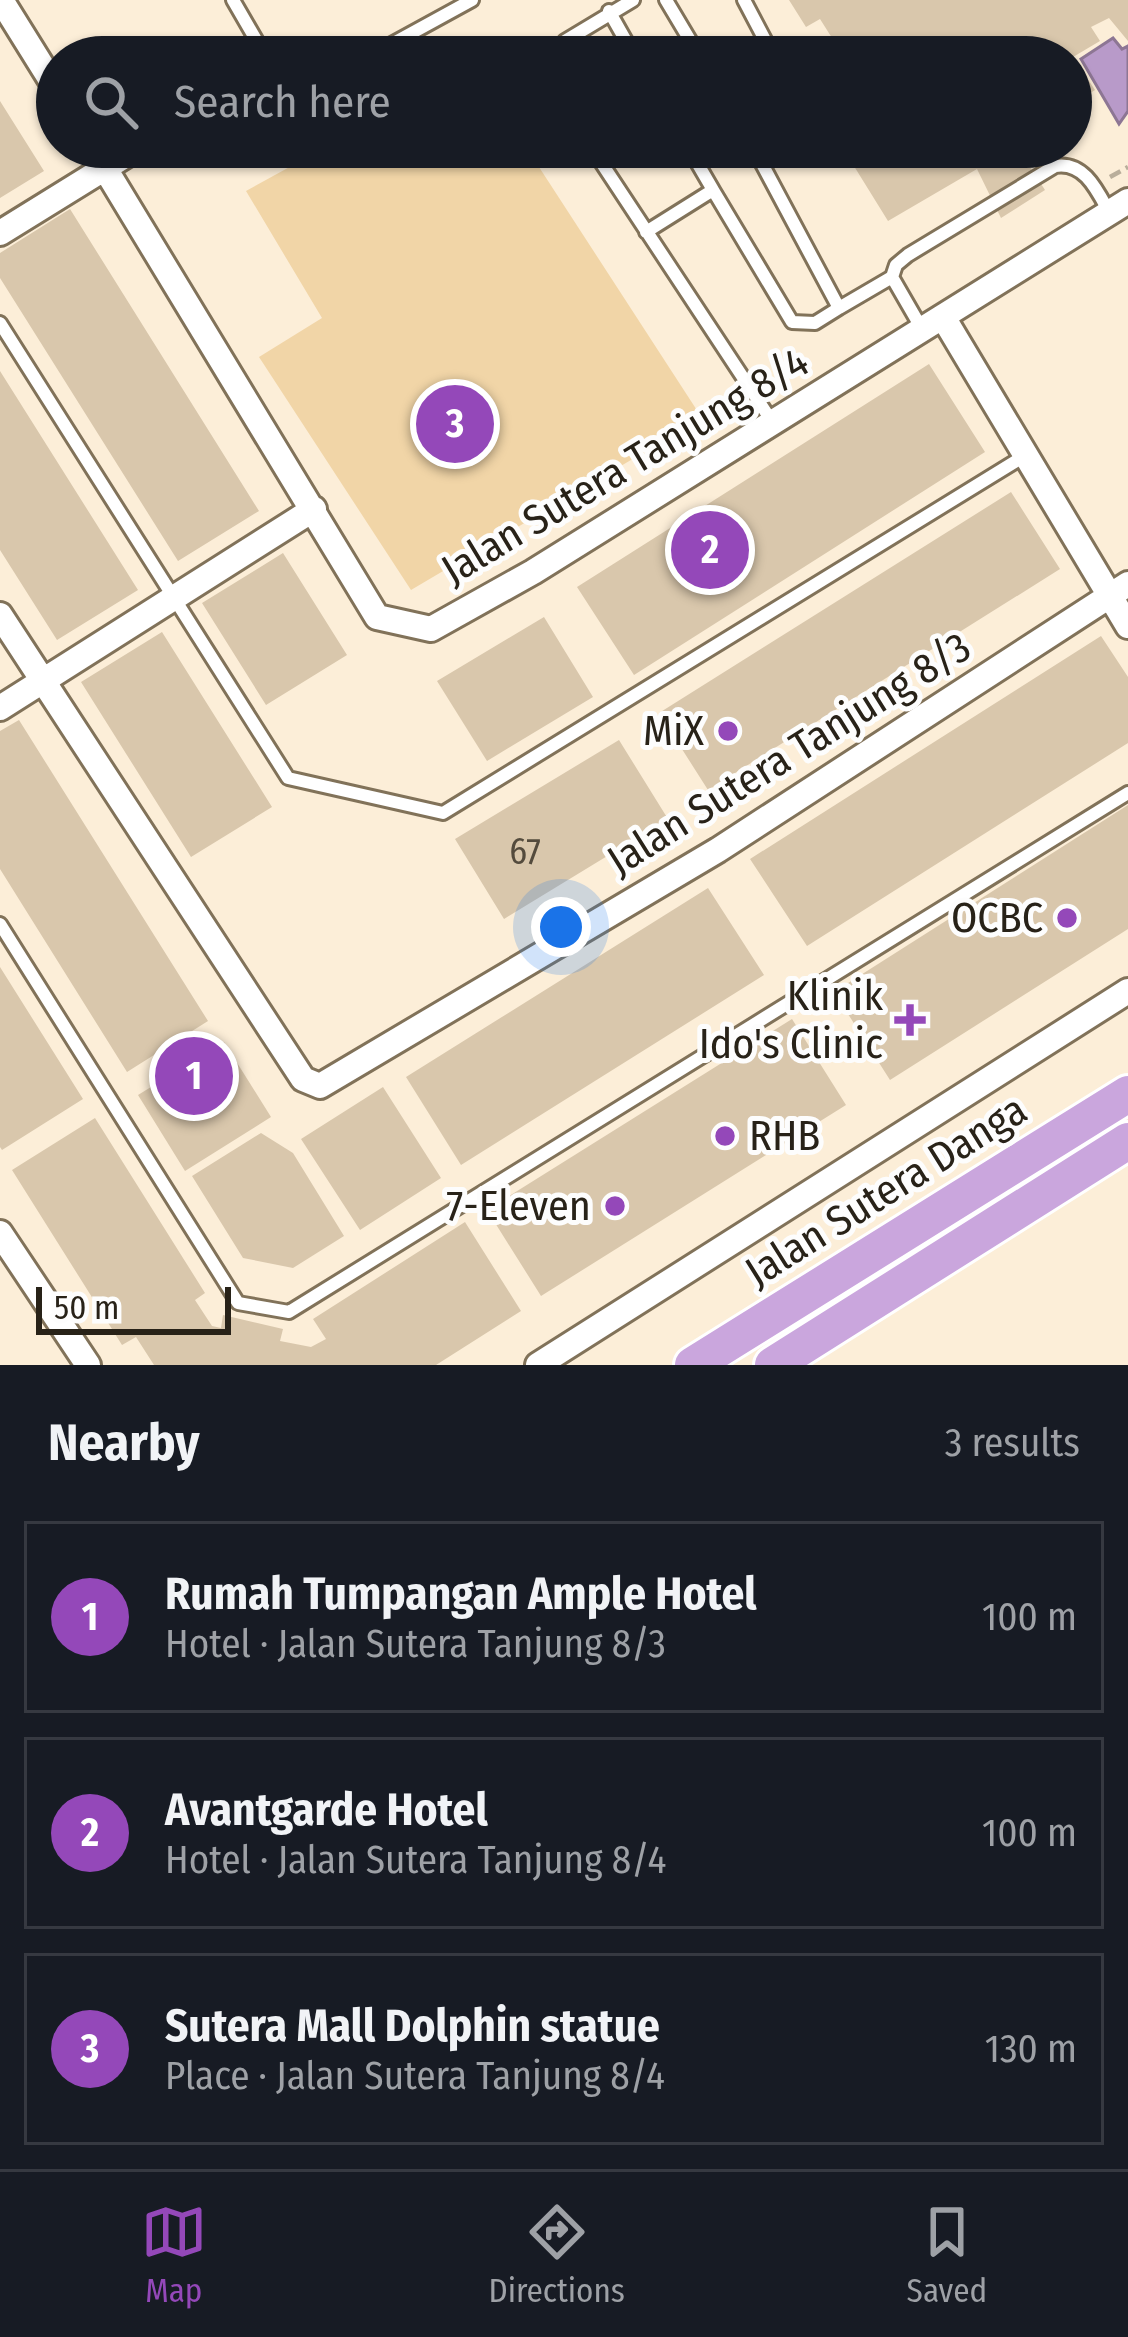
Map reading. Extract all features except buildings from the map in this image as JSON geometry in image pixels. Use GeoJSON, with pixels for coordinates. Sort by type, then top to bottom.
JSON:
{"type":"FeatureCollection","features":[{"type":"Feature","properties":{"kind":"main road","name":"Jalan Sutera Danga"},"geometry":{"type":"LineString","coordinates":[[692,1365],[1128,1094]]}},
{"type":"Feature","properties":{"kind":"main road","name":"Jalan Sutera Danga"},"geometry":{"type":"LineString","coordinates":[[773,1365],[1128,1141]]}},
{"type":"Feature","properties":{"kind":"street"},"geometry":{"type":"LineString","coordinates":[[2,0],[36,56]]}},
{"type":"Feature","properties":{"kind":"street"},"geometry":{"type":"LineString","coordinates":[[0,233],[86,168]]}},
{"type":"Feature","properties":{"kind":"street","name":"Jalan Sutera Tanjung 8/4"},"geometry":{"type":"LineString","coordinates":[[105,168],[376,617],[431,629],[1119,206]]}},
{"type":"Feature","properties":{"kind":"street"},"geometry":{"type":"LineString","coordinates":[[933,323],[1118,590],[1128,626]]}},
{"type":"Feature","properties":{"kind":"street"},"geometry":{"type":"LineString","coordinates":[[0,708],[314,509]]}},
{"type":"Feature","properties":{"kind":"street","name":"Jalan Sutera Tanjung 8/3"},"geometry":{"type":"LineString","coordinates":[[0,615],[303,1078],[320,1086],[718,850],[1118,590]]}},
{"type":"Feature","properties":{"kind":"street"},"geometry":{"type":"LineString","coordinates":[[538,1365],[1128,991]]}},
{"type":"Feature","properties":{"kind":"street"},"geometry":{"type":"LineString","coordinates":[[0,1233],[88,1365]]}},
{"type":"Feature","properties":{"kind":"lane"},"geometry":{"type":"LineString","coordinates":[[232,0],[253,36]]}},
{"type":"Feature","properties":{"kind":"lane"},"geometry":{"type":"LineString","coordinates":[[406,36],[472,0]]}},
{"type":"Feature","properties":{"kind":"lane"},"geometry":{"type":"LineString","coordinates":[[571,36],[632,0]]}},
{"type":"Feature","properties":{"kind":"lane"},"geometry":{"type":"LineString","coordinates":[[666,0],[687,36]]}},
{"type":"Feature","properties":{"kind":"lane"},"geometry":{"type":"LineString","coordinates":[[744,0],[763,36]]}},
{"type":"Feature","properties":{"kind":"lane"},"geometry":{"type":"LineString","coordinates":[[609,11],[623,36]]}},
{"type":"Feature","properties":{"kind":"lane"},"geometry":{"type":"LineString","coordinates":[[605,168],[772,422]]}},
{"type":"Feature","properties":{"kind":"lane"},"geometry":{"type":"LineString","coordinates":[[700,168],[792,322],[815,323],[892,277],[908,255],[1052,168]]}},
{"type":"Feature","properties":{"kind":"lane"},"geometry":{"type":"LineString","coordinates":[[764,168],[839,308]]}},
{"type":"Feature","properties":{"kind":"lane"},"geometry":{"type":"LineString","coordinates":[[1075,168],[1119,206]]}},
{"type":"Feature","properties":{"kind":"lane"},"geometry":{"type":"LineString","coordinates":[[646,232],[713,190]]}},
{"type":"Feature","properties":{"kind":"lane"},"geometry":{"type":"LineString","coordinates":[[892,277],[933,323]]}},
{"type":"Feature","properties":{"kind":"lane"},"geometry":{"type":"LineString","coordinates":[[0,323],[288,778],[443,813],[1026,455]]}},
{"type":"Feature","properties":{"kind":"lane"},"geometry":{"type":"LineString","coordinates":[[0,924],[230,1293],[238,1303],[289,1312],[1128,793]]}},
{"type":"Feature","properties":{"kind":"shaded area"},"geometry":{"type":"Polygon","coordinates":[[[1113,38],[1122,49],[1128,46],[1128,111],[1119,124],[1092,78],[1092,52],[1113,38]]]}},
{"type":"Feature","properties":{"kind":"shaded area"},"geometry":{"type":"Polygon","coordinates":[[[288,168],[540,168],[702,418],[411,590],[259,357],[322,318],[246,191],[288,168]]]}},
{"type":"Feature","properties":{"kind":"place","name":"Sutera Mall Dolphin statue"},"geometry":{"type":"Point","coordinates":[455,424]}},
{"type":"Feature","properties":{"kind":"place","name":"Avantgarde Hotel"},"geometry":{"type":"Point","coordinates":[710,550]}},
{"type":"Feature","properties":{"kind":"place","name":"MiX"},"geometry":{"type":"Point","coordinates":[728,731]}},
{"type":"Feature","properties":{"kind":"place","name":"OCBC"},"geometry":{"type":"Point","coordinates":[1067,918]}},
{"type":"Feature","properties":{"kind":"place","name":"Klinik Ido's Clinic"},"geometry":{"type":"Point","coordinates":[910,1020]}},
{"type":"Feature","properties":{"kind":"place","name":"Rumah Tumpangan Ample Hotel"},"geometry":{"type":"Point","coordinates":[194,1076]}},
{"type":"Feature","properties":{"kind":"place","name":"RHB"},"geometry":{"type":"Point","coordinates":[725,1136]}},
{"type":"Feature","properties":{"kind":"place","name":"7-Eleven"},"geometry":{"type":"Point","coordinates":[615,1206]}}]}
